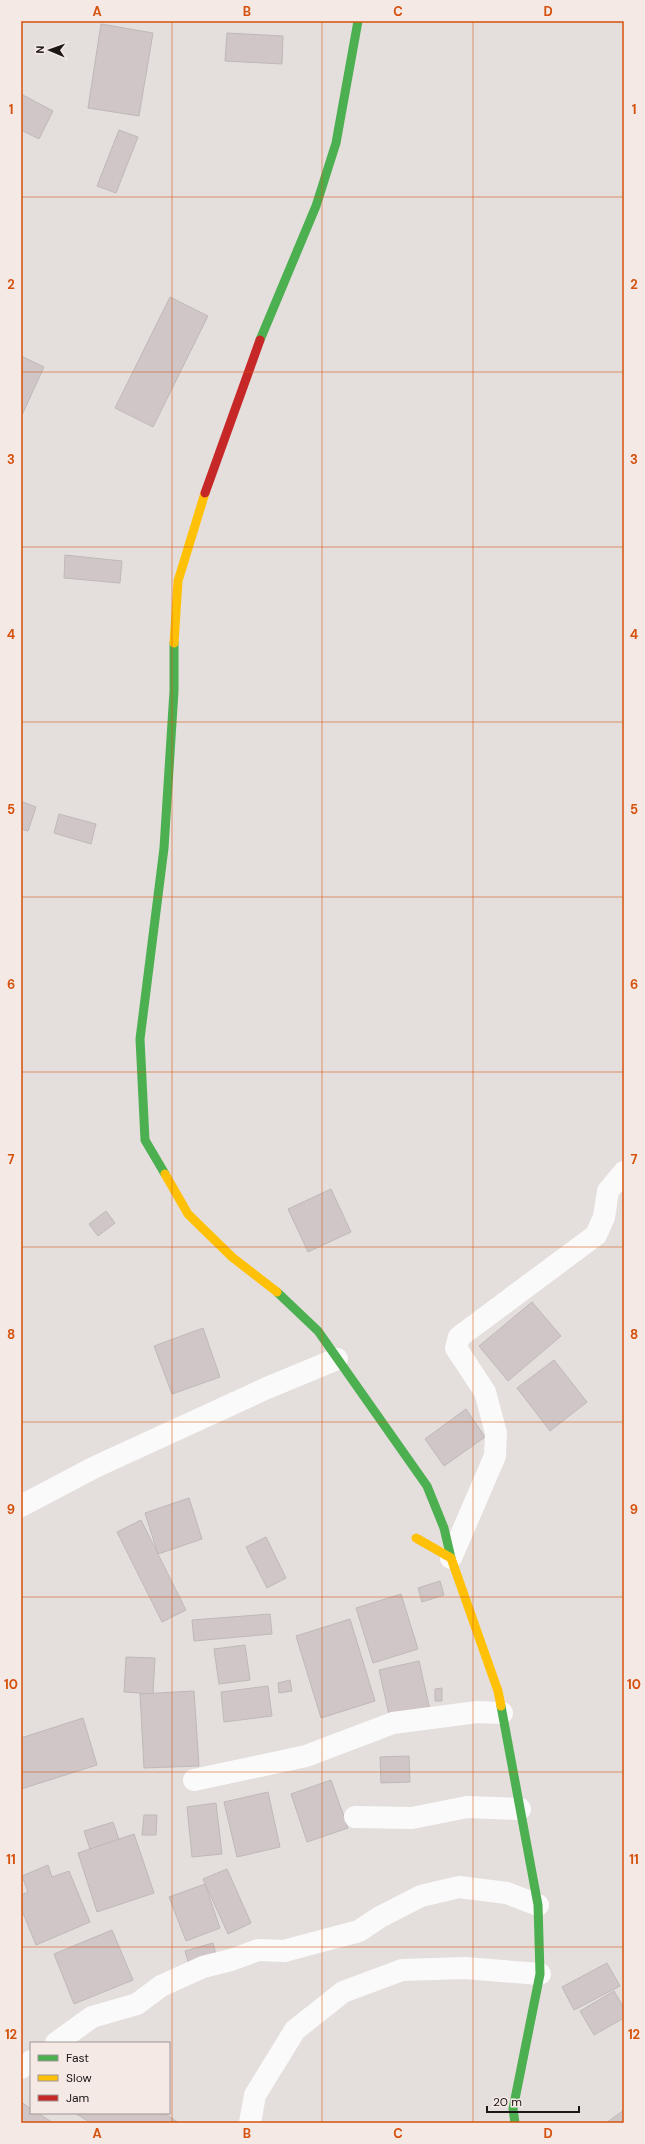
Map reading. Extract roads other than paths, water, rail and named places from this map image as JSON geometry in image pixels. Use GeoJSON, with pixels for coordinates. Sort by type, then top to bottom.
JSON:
{"type":"FeatureCollection","features":[{"type":"Feature","properties":{"kind":"street"},"geometry":{"type":"LineString","coordinates":[[358,21],[336,143],[316,206],[250,364],[206,488],[178,581],[174,620],[174,691],[164,848],[140,1039],[145,1140],[188,1214],[232,1257],[274,1290],[318,1331],[427,1486],[444,1528],[451,1558],[498,1691],[538,1904],[540,1974],[513,2109],[515,2123]]}},
{"type":"Feature","properties":{"kind":"street"},"geometry":{"type":"LineString","coordinates":[[451,1558],[495,1456],[496,1433],[485,1392],[456,1348],[459,1337],[596,1235],[604,1217],[608,1191],[624,1172]]}},
{"type":"Feature","properties":{"kind":"street"},"geometry":{"type":"LineString","coordinates":[[21,1506],[95,1467],[267,1388],[337,1359]]}},
{"type":"Feature","properties":{"kind":"street"},"geometry":{"type":"LineString","coordinates":[[416,1538],[451,1558]]}},
{"type":"Feature","properties":{"kind":"street"},"geometry":{"type":"LineString","coordinates":[[194,1780],[306,1756],[393,1723],[477,1712],[502,1713]]}},
{"type":"Feature","properties":{"kind":"street"},"geometry":{"type":"LineString","coordinates":[[355,1817],[412,1818],[467,1807],[520,1809]]}},
{"type":"Feature","properties":{"kind":"street"},"geometry":{"type":"LineString","coordinates":[[57,2042],[92,2017],[136,2004],[161,1986],[203,1967],[231,1960],[258,1950],[284,1951],[359,1931],[380,1917],[421,1896],[459,1887],[507,1893],[538,1904]]}},
{"type":"Feature","properties":{"kind":"street"},"geometry":{"type":"LineString","coordinates":[[250,2123],[254,2095],[295,2030],[343,1992],[402,1970],[464,1968],[540,1974]]}},
{"type":"Feature","properties":{"kind":"street"},"geometry":{"type":"LineString","coordinates":[[21,2068],[30,2062]]}}]}
